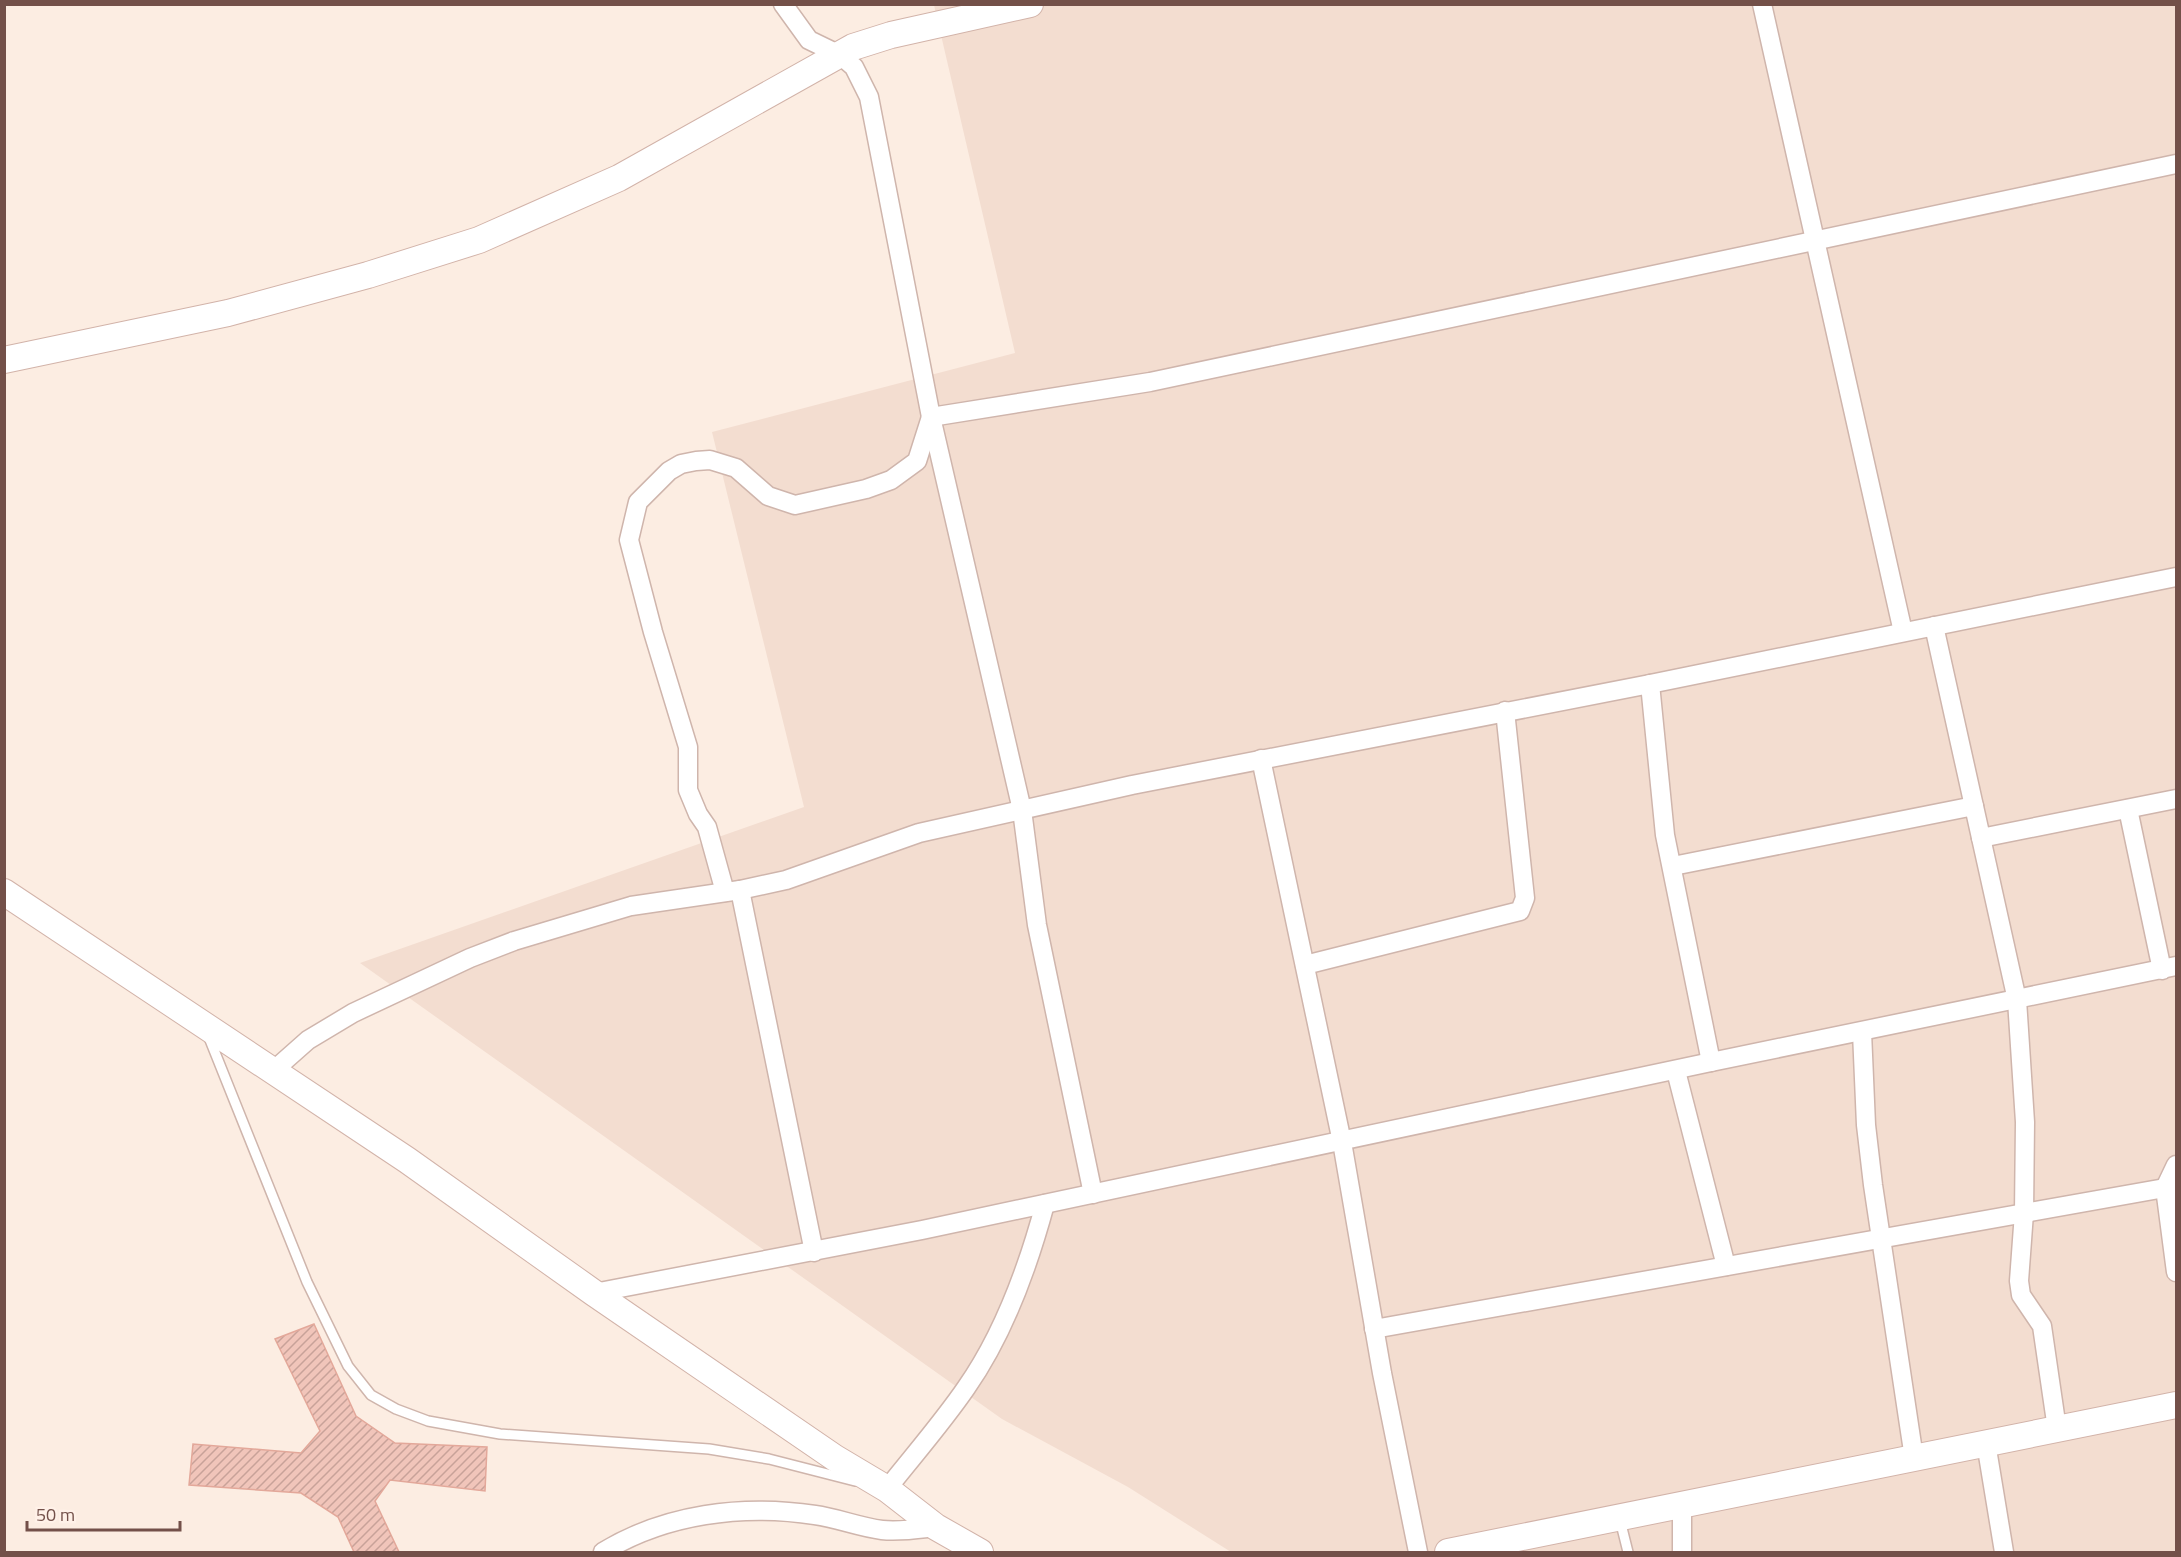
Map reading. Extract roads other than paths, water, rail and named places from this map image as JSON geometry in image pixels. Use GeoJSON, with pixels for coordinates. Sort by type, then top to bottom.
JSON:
{"type":"FeatureCollection","features":[{"type":"Feature","properties":{"kind":"main road"},"geometry":{"type":"LineString","coordinates":[[4,360],[228,313],[368,275],[479,240],[619,178],[873,40],[1030,4]]}},
{"type":"Feature","properties":{"kind":"main road"},"geometry":{"type":"LineString","coordinates":[[4,892],[406,1160],[594,1293],[835,1458],[887,1489],[936,1527],[978,1552]]}},
{"type":"Feature","properties":{"kind":"main road"},"geometry":{"type":"LineString","coordinates":[[1448,1552],[2176,1405]]}},
{"type":"Feature","properties":{"kind":"street"},"geometry":{"type":"LineString","coordinates":[[783,4],[809,40],[840,56],[854,67],[868,97],[931,417],[1022,810],[1037,926],[1093,1194]]}},
{"type":"Feature","properties":{"kind":"street"},"geometry":{"type":"LineString","coordinates":[[1762,4],[1903,632]]}},
{"type":"Feature","properties":{"kind":"street"},"geometry":{"type":"LineString","coordinates":[[931,417],[1150,382],[2176,164]]}},
{"type":"Feature","properties":{"kind":"street"},"geometry":{"type":"LineString","coordinates":[[814,1252],[732,891],[707,827],[698,814],[688,790],[688,747],[653,632],[629,540],[638,501],[669,471],[681,464],[710,460],[736,468],[768,496],[795,505],[866,489],[891,480],[917,461],[931,417]]}},
{"type":"Feature","properties":{"kind":"street"},"geometry":{"type":"LineString","coordinates":[[273,1071],[308,1040],[353,1013],[496,948],[631,906],[732,891],[831,866],[919,832],[1261,759],[1650,684],[2176,577]]}},
{"type":"Feature","properties":{"kind":"street"},"geometry":{"type":"LineString","coordinates":[[1934,626],[2017,1000],[2025,1122],[2024,1213],[2018,1265],[2019,1281],[2021,1296],[2042,1326],[2057,1429]]}},
{"type":"Feature","properties":{"kind":"street"},"geometry":{"type":"LineString","coordinates":[[1650,684],[1659,761],[1659,799],[1711,1062]]}},
{"type":"Feature","properties":{"kind":"street"},"geometry":{"type":"LineString","coordinates":[[1305,965],[1520,911],[1525,898],[1505,711]]}},
{"type":"Feature","properties":{"kind":"street"},"geometry":{"type":"LineString","coordinates":[[1261,759],[1342,1142],[1374,1329],[1418,1552]]}},
{"type":"Feature","properties":{"kind":"street"},"geometry":{"type":"LineString","coordinates":[[1981,838],[2176,799]]}},
{"type":"Feature","properties":{"kind":"street"},"geometry":{"type":"LineString","coordinates":[[1673,866],[1974,806]]}},
{"type":"Feature","properties":{"kind":"street"},"geometry":{"type":"LineString","coordinates":[[594,1293],[814,1252],[1711,1062],[2169,968],[2128,809]]}},
{"type":"Feature","properties":{"kind":"street"},"geometry":{"type":"LineString","coordinates":[[1862,1032],[1866,1125],[1914,1458]]}},
{"type":"Feature","properties":{"kind":"street"},"geometry":{"type":"LineString","coordinates":[[1676,1071],[1726,1266]]}},
{"type":"Feature","properties":{"kind":"street"},"geometry":{"type":"LineString","coordinates":[[2176,1165],[2171,1187],[2176,1272]]}},
{"type":"Feature","properties":{"kind":"street"},"geometry":{"type":"LineString","coordinates":[[1374,1329],[2171,1187]]}},
{"type":"Feature","properties":{"kind":"street"},"geometry":{"type":"LineString","coordinates":[[887,1489],[967,1388],[990,1348],[1032,1250],[1045,1204]]}},
{"type":"Feature","properties":{"kind":"street"},"geometry":{"type":"LineString","coordinates":[[1986,1443],[2004,1552]]}},
{"type":"Feature","properties":{"kind":"street"},"geometry":{"type":"LineString","coordinates":[[1682,1504],[1682,1552]]}},
{"type":"Feature","properties":{"kind":"street"},"geometry":{"type":"LineString","coordinates":[[603,1552],[624,1539],[664,1522],[764,1510],[815,1515],[882,1530],[936,1527]]}},
{"type":"Feature","properties":{"kind":"lane"},"geometry":{"type":"LineString","coordinates":[[206,1027],[307,1282],[348,1366],[371,1395],[396,1409],[428,1421],[500,1434],[709,1449],[769,1459],[887,1489]]}},
{"type":"Feature","properties":{"kind":"lane"},"geometry":{"type":"LineString","coordinates":[[1620,1518],[1628,1552]]}}]}
